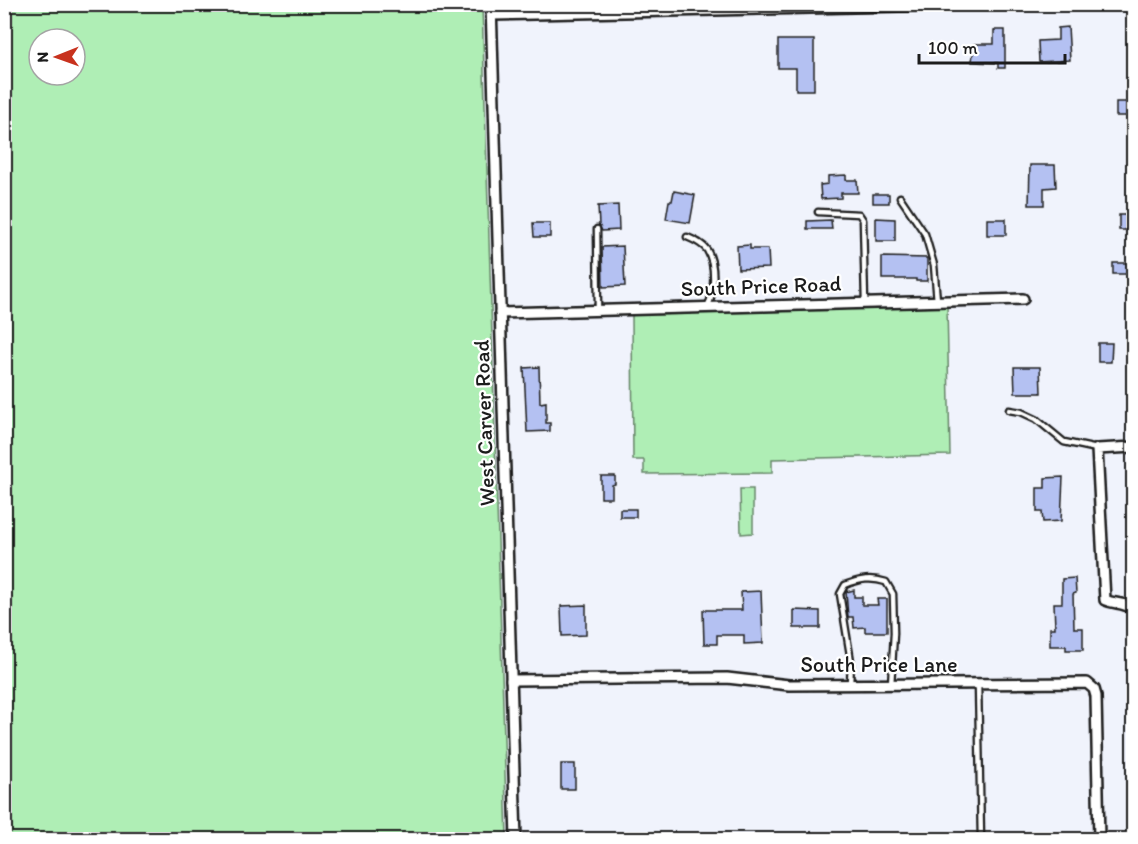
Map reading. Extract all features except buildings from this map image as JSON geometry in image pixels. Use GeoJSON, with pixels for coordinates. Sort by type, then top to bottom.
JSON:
{"type":"FeatureCollection","features":[{"type":"Feature","properties":{"kind":"street","name":"West Carver Road"},"geometry":{"type":"LineString","coordinates":[[491,4],[500,313],[519,680],[516,840]]}},
{"type":"Feature","properties":{"kind":"street"},"geometry":{"type":"LineString","coordinates":[[492,15],[986,4]]}},
{"type":"Feature","properties":{"kind":"street","name":"South Price Road"},"geometry":{"type":"LineString","coordinates":[[500,313],[1023,299]]}},
{"type":"Feature","properties":{"kind":"street"},"geometry":{"type":"LineString","coordinates":[[1134,447],[1097,448],[1105,600],[1125,604],[1134,610]]}},
{"type":"Feature","properties":{"kind":"street","name":"South Price Lane"},"geometry":{"type":"LineString","coordinates":[[519,680],[727,678],[776,684],[1087,683],[1094,689],[1096,696],[1099,840]]}},
{"type":"Feature","properties":{"kind":"lane"},"geometry":{"type":"LineString","coordinates":[[900,196],[925,234],[934,265],[937,301]]}},
{"type":"Feature","properties":{"kind":"lane"},"geometry":{"type":"LineString","coordinates":[[818,212],[859,214],[863,220],[865,303]]}},
{"type":"Feature","properties":{"kind":"lane"},"geometry":{"type":"LineString","coordinates":[[597,229],[598,310]]}},
{"type":"Feature","properties":{"kind":"lane"},"geometry":{"type":"LineString","coordinates":[[687,237],[699,242],[708,251],[712,264],[711,301],[707,307]]}},
{"type":"Feature","properties":{"kind":"lane"},"geometry":{"type":"LineString","coordinates":[[1009,410],[1036,418],[1064,442],[1097,448]]}},
{"type":"Feature","properties":{"kind":"lane"},"geometry":{"type":"LineString","coordinates":[[850,684],[852,661],[840,594],[845,585],[860,579],[876,579],[886,582],[894,594],[891,685]]}},
{"type":"Feature","properties":{"kind":"lane"},"geometry":{"type":"LineString","coordinates":[[978,683],[981,840]]}},
{"type":"Feature","properties":{"kind":"green space"},"geometry":{"type":"Polygon","coordinates":[[[5,4],[482,5],[507,839],[5,839],[5,4]]]}},
{"type":"Feature","properties":{"kind":"green space"},"geometry":{"type":"Polygon","coordinates":[[[947,305],[950,455],[772,459],[772,473],[644,474],[644,460],[633,460],[632,314],[947,305]]]}},
{"type":"Feature","properties":{"kind":"green space"},"geometry":{"type":"Polygon","coordinates":[[[740,489],[753,489],[753,533],[741,534],[740,489]]]}}]}
